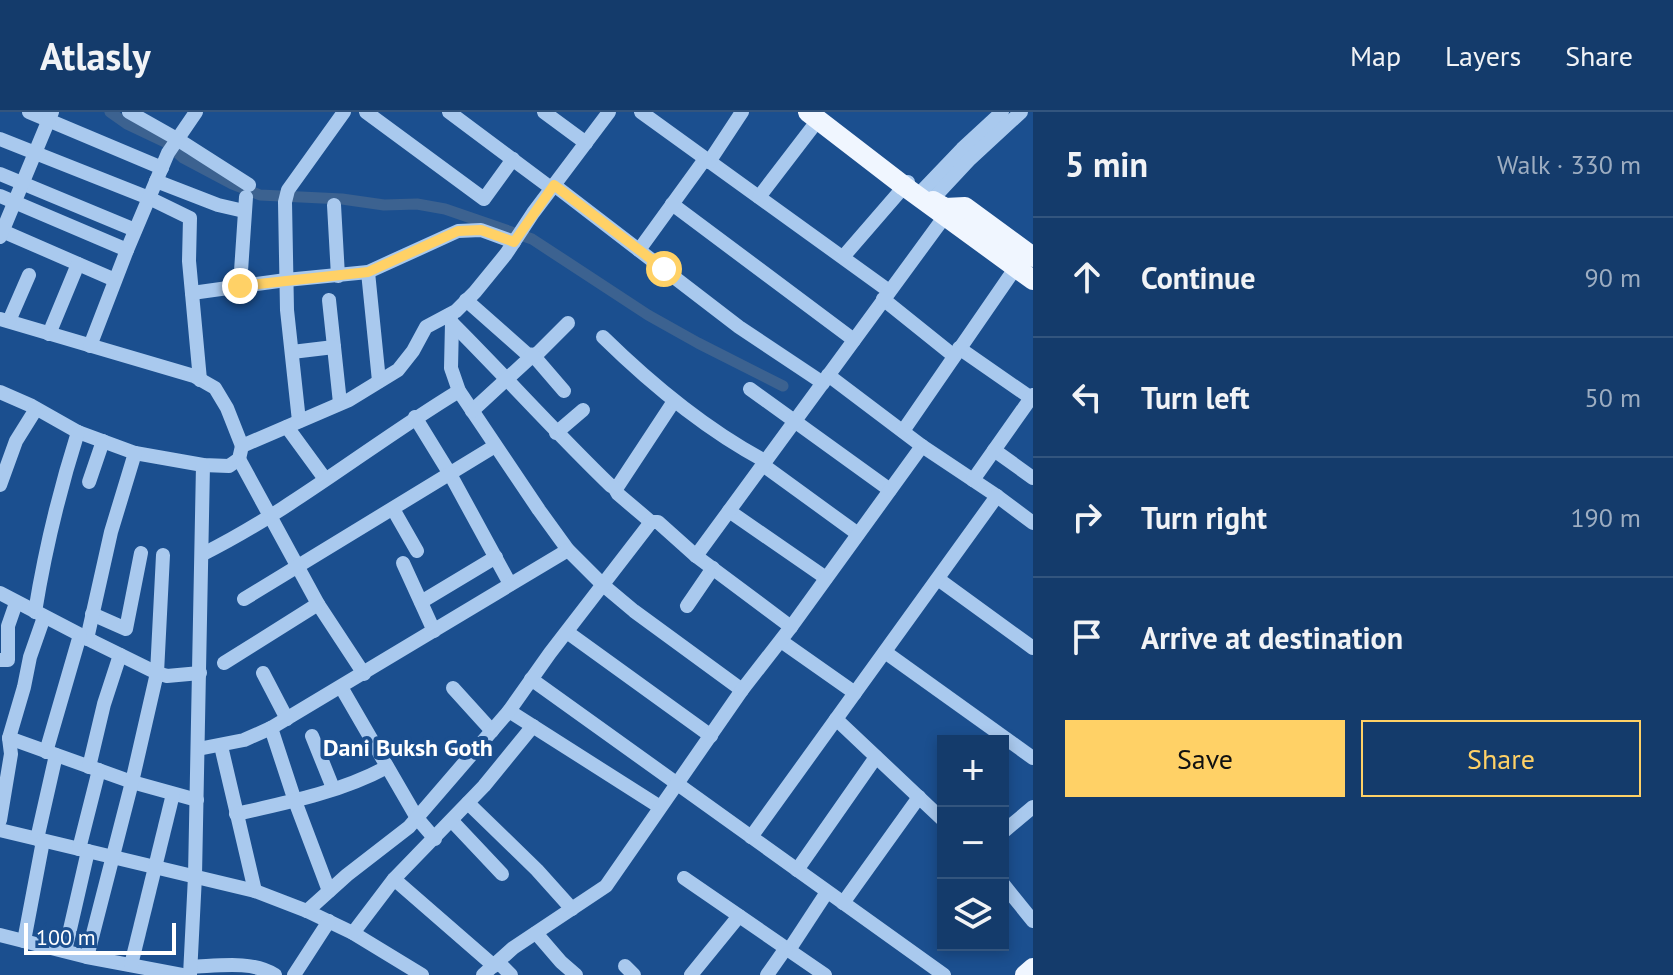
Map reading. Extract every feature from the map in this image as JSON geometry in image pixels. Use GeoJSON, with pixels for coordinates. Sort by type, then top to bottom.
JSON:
{"type":"FeatureCollection","features":[{"type":"Feature","properties":{"kind":"main road"},"geometry":{"type":"LineString","coordinates":[[819,115],[843,129],[945,216],[1024,262]]}},
{"type":"Feature","properties":{"kind":"main road"},"geometry":{"type":"LineString","coordinates":[[918,193],[945,208],[965,207],[1024,262],[1033,280]]}},
{"type":"Feature","properties":{"kind":"main road"},"geometry":{"type":"LineString","coordinates":[[1025,975],[1033,968]]}},
{"type":"Feature","properties":{"kind":"street"},"geometry":{"type":"LineString","coordinates":[[29,112],[51,116],[218,205],[246,197]]}},
{"type":"Feature","properties":{"kind":"street"},"geometry":{"type":"LineString","coordinates":[[129,112],[246,197]]}},
{"type":"Feature","properties":{"kind":"street"},"geometry":{"type":"LineString","coordinates":[[90,346],[159,174],[173,144],[196,112]]}},
{"type":"Feature","properties":{"kind":"street"},"geometry":{"type":"LineString","coordinates":[[325,479],[293,424],[292,352],[286,280],[287,196],[344,112]]}},
{"type":"Feature","properties":{"kind":"street"},"geometry":{"type":"LineString","coordinates":[[366,112],[484,199],[513,159]]}},
{"type":"Feature","properties":{"kind":"street"},"geometry":{"type":"LineString","coordinates":[[449,112],[739,327],[826,379],[1033,523]]}},
{"type":"Feature","properties":{"kind":"street"},"geometry":{"type":"LineString","coordinates":[[544,112],[586,143]]}},
{"type":"Feature","properties":{"kind":"street"},"geometry":{"type":"LineString","coordinates":[[0,392],[78,432],[135,453],[203,465],[229,466],[240,453],[398,370],[426,327],[450,319],[506,254],[609,112]]}},
{"type":"Feature","properties":{"kind":"street"},"geometry":{"type":"LineString","coordinates":[[641,112],[843,257],[957,352],[1032,397],[1027,417],[994,450],[973,480]]}},
{"type":"Feature","properties":{"kind":"street"},"geometry":{"type":"LineString","coordinates":[[639,250],[742,112]]}},
{"type":"Feature","properties":{"kind":"street"},"geometry":{"type":"LineString","coordinates":[[843,257],[918,193],[1002,112]]}},
{"type":"Feature","properties":{"kind":"street"},"geometry":{"type":"LineString","coordinates":[[918,193],[970,159],[1021,112]]}},
{"type":"Feature","properties":{"kind":"street"},"geometry":{"type":"LineString","coordinates":[[759,197],[819,115]]}},
{"type":"Feature","properties":{"kind":"street"},"geometry":{"type":"LineString","coordinates":[[51,116],[1,233],[115,280]]}},
{"type":"Feature","properties":{"kind":"street"},"geometry":{"type":"LineString","coordinates":[[0,139],[149,198],[190,218],[189,261],[200,380]]}},
{"type":"Feature","properties":{"kind":"street"},"geometry":{"type":"LineString","coordinates":[[0,174],[135,230]]}},
{"type":"Feature","properties":{"kind":"street"},"geometry":{"type":"LineString","coordinates":[[0,196],[127,250]]}},
{"type":"Feature","properties":{"kind":"street"},"geometry":{"type":"LineString","coordinates":[[240,286],[246,197]]}},
{"type":"Feature","properties":{"kind":"street"},"geometry":{"type":"LineString","coordinates":[[672,204],[854,340]]}},
{"type":"Feature","properties":{"kind":"street"},"geometry":{"type":"LineString","coordinates":[[334,205],[338,276]]}},
{"type":"Feature","properties":{"kind":"street"},"geometry":{"type":"LineString","coordinates":[[696,556],[945,216]]}},
{"type":"Feature","properties":{"kind":"street"},"geometry":{"type":"LineString","coordinates":[[192,293],[368,272],[458,231],[481,230],[517,236]]}},
{"type":"Feature","properties":{"kind":"street"},"geometry":{"type":"LineString","coordinates":[[903,431],[1024,262]]}},
{"type":"Feature","properties":{"kind":"street"},"geometry":{"type":"LineString","coordinates":[[49,334],[78,264]]}},
{"type":"Feature","properties":{"kind":"street"},"geometry":{"type":"LineString","coordinates":[[368,272],[379,381]]}},
{"type":"Feature","properties":{"kind":"street"},"geometry":{"type":"LineString","coordinates":[[29,275],[5,320],[194,376],[215,388],[227,408],[240,453],[269,515],[318,604],[364,674]]}},
{"type":"Feature","properties":{"kind":"street"},"geometry":{"type":"LineString","coordinates":[[329,300],[340,403]]}},
{"type":"Feature","properties":{"kind":"street"},"geometry":{"type":"LineString","coordinates":[[466,300],[527,354],[533,355],[564,391]]}},
{"type":"Feature","properties":{"kind":"street"},"geometry":{"type":"LineString","coordinates":[[450,319],[556,433],[618,494],[791,627]]}},
{"type":"Feature","properties":{"kind":"street"},"geometry":{"type":"LineString","coordinates":[[450,319],[451,368],[459,391],[568,550],[634,611],[742,690]]}},
{"type":"Feature","properties":{"kind":"street"},"geometry":{"type":"LineString","coordinates":[[472,411],[568,323]]}},
{"type":"Feature","properties":{"kind":"street"},"geometry":{"type":"LineString","coordinates":[[603,337],[674,401],[764,463],[858,534]]}},
{"type":"Feature","properties":{"kind":"street"},"geometry":{"type":"LineString","coordinates":[[292,352],[334,347]]}},
{"type":"Feature","properties":{"kind":"street"},"geometry":{"type":"LineString","coordinates":[[750,389],[890,490]]}},
{"type":"Feature","properties":{"kind":"street"},"geometry":{"type":"LineString","coordinates":[[203,554],[236,538],[415,417],[459,391]]}},
{"type":"Feature","properties":{"kind":"street"},"geometry":{"type":"LineString","coordinates":[[614,487],[618,486],[674,401]]}},
{"type":"Feature","properties":{"kind":"street"},"geometry":{"type":"LineString","coordinates":[[0,485],[16,441],[36,409]]}},
{"type":"Feature","properties":{"kind":"street"},"geometry":{"type":"LineString","coordinates":[[556,433],[583,410]]}},
{"type":"Feature","properties":{"kind":"street"},"geometry":{"type":"LineString","coordinates":[[415,417],[510,584]]}},
{"type":"Feature","properties":{"kind":"street"},"geometry":{"type":"LineString","coordinates":[[78,432],[45,552],[39,614],[24,687],[9,738],[11,754],[1,831],[255,891],[353,933],[400,969],[420,974]]}},
{"type":"Feature","properties":{"kind":"street"},"geometry":{"type":"LineString","coordinates":[[89,482],[103,441]]}},
{"type":"Feature","properties":{"kind":"street"},"geometry":{"type":"LineString","coordinates":[[244,599],[495,446]]}},
{"type":"Feature","properties":{"kind":"street"},"geometry":{"type":"LineString","coordinates":[[491,967],[513,948],[606,886],[742,690],[922,446]]}},
{"type":"Feature","properties":{"kind":"street"},"geometry":{"type":"LineString","coordinates":[[994,450],[1033,478]]}},
{"type":"Feature","properties":{"kind":"street"},"geometry":{"type":"LineString","coordinates":[[24,941],[51,754],[135,453]]}},
{"type":"Feature","properties":{"kind":"street"},"geometry":{"type":"LineString","coordinates":[[188,972],[195,876],[203,465]]}},
{"type":"Feature","properties":{"kind":"street"},"geometry":{"type":"LineString","coordinates":[[751,837],[997,496]]}},
{"type":"Feature","properties":{"kind":"street"},"geometry":{"type":"LineString","coordinates":[[393,509],[417,551]]}},
{"type":"Feature","properties":{"kind":"street"},"geometry":{"type":"LineString","coordinates":[[729,511],[826,578]]}},
{"type":"Feature","properties":{"kind":"street"},"geometry":{"type":"LineString","coordinates":[[307,911],[417,818],[509,711],[651,522]]}},
{"type":"Feature","properties":{"kind":"street"},"geometry":{"type":"LineString","coordinates":[[198,749],[244,740],[271,728],[568,550]]}},
{"type":"Feature","properties":{"kind":"street"},"geometry":{"type":"LineString","coordinates":[[92,614],[126,629],[141,553]]}},
{"type":"Feature","properties":{"kind":"street"},"geometry":{"type":"LineString","coordinates":[[87,957],[157,673],[163,555]]}},
{"type":"Feature","properties":{"kind":"street"},"geometry":{"type":"LineString","coordinates":[[421,602],[496,557]]}},
{"type":"Feature","properties":{"kind":"street"},"geometry":{"type":"LineString","coordinates":[[403,563],[434,631]]}},
{"type":"Feature","properties":{"kind":"street"},"geometry":{"type":"LineString","coordinates":[[687,606],[713,568]]}},
{"type":"Feature","properties":{"kind":"street"},"geometry":{"type":"LineString","coordinates":[[938,579],[1033,648]]}},
{"type":"Feature","properties":{"kind":"street"},"geometry":{"type":"LineString","coordinates":[[0,593],[157,673],[167,676],[200,673]]}},
{"type":"Feature","properties":{"kind":"street"},"geometry":{"type":"LineString","coordinates":[[0,660],[8,660],[8,626],[16,603]]}},
{"type":"Feature","properties":{"kind":"street"},"geometry":{"type":"LineString","coordinates":[[224,663],[318,604]]}},
{"type":"Feature","properties":{"kind":"street"},"geometry":{"type":"LineString","coordinates":[[567,632],[711,736]]}},
{"type":"Feature","properties":{"kind":"street"},"geometry":{"type":"LineString","coordinates":[[781,641],[855,693]]}},
{"type":"Feature","properties":{"kind":"street"},"geometry":{"type":"LineString","coordinates":[[885,652],[1033,758]]}},
{"type":"Feature","properties":{"kind":"street"},"geometry":{"type":"LineString","coordinates":[[65,951],[104,704],[120,655]]}},
{"type":"Feature","properties":{"kind":"street"},"geometry":{"type":"LineString","coordinates":[[263,673],[287,719]]}},
{"type":"Feature","properties":{"kind":"street"},"geometry":{"type":"LineString","coordinates":[[531,679],[944,975]]}},
{"type":"Feature","properties":{"kind":"street"},"geometry":{"type":"LineString","coordinates":[[341,687],[417,818],[435,839]]}},
{"type":"Feature","properties":{"kind":"street"},"geometry":{"type":"LineString","coordinates":[[453,688],[492,731]]}},
{"type":"Feature","properties":{"kind":"street"},"geometry":{"type":"LineString","coordinates":[[509,711],[660,807]]}},
{"type":"Feature","properties":{"kind":"street"},"geometry":{"type":"LineString","coordinates":[[836,719],[937,814]]}},
{"type":"Feature","properties":{"kind":"street"},"geometry":{"type":"LineString","coordinates":[[353,933],[394,879],[484,786],[533,726]]}},
{"type":"Feature","properties":{"kind":"street"},"geometry":{"type":"LineString","coordinates":[[271,728],[329,891]]}},
{"type":"Feature","properties":{"kind":"street"},"geometry":{"type":"LineString","coordinates":[[312,736],[333,788]]}},
{"type":"Feature","properties":{"kind":"street"},"geometry":{"type":"LineString","coordinates":[[9,738],[132,782],[197,800]]}},
{"type":"Feature","properties":{"kind":"street"},"geometry":{"type":"LineString","coordinates":[[221,746],[255,891]]}},
{"type":"Feature","properties":{"kind":"street"},"geometry":{"type":"LineString","coordinates":[[797,870],[876,757]]}},
{"type":"Feature","properties":{"kind":"street"},"geometry":{"type":"LineString","coordinates":[[236,814],[295,801],[371,776],[387,767]]}},
{"type":"Feature","properties":{"kind":"street"},"geometry":{"type":"LineString","coordinates":[[131,965],[173,794]]}},
{"type":"Feature","properties":{"kind":"street"},"geometry":{"type":"LineString","coordinates":[[843,903],[919,797]]}},
{"type":"Feature","properties":{"kind":"street"},"geometry":{"type":"LineString","coordinates":[[468,803],[572,909]]}},
{"type":"Feature","properties":{"kind":"street"},"geometry":{"type":"LineString","coordinates":[[1009,827],[1033,807]]}},
{"type":"Feature","properties":{"kind":"street"},"geometry":{"type":"LineString","coordinates":[[452,821],[502,874]]}},
{"type":"Feature","properties":{"kind":"street"},"geometry":{"type":"LineString","coordinates":[[684,878],[825,975]]}},
{"type":"Feature","properties":{"kind":"street"},"geometry":{"type":"LineString","coordinates":[[394,879],[491,967],[511,975]]}},
{"type":"Feature","properties":{"kind":"street"},"geometry":{"type":"LineString","coordinates":[[1009,891],[1033,921]]}},
{"type":"Feature","properties":{"kind":"street"},"geometry":{"type":"LineString","coordinates":[[767,975],[827,892]]}},
{"type":"Feature","properties":{"kind":"street"},"geometry":{"type":"LineString","coordinates":[[691,975],[739,916]]}},
{"type":"Feature","properties":{"kind":"street"},"geometry":{"type":"LineString","coordinates":[[294,975],[329,921]]}},
{"type":"Feature","properties":{"kind":"street"},"geometry":{"type":"LineString","coordinates":[[536,933],[576,975]]}},
{"type":"Feature","properties":{"kind":"street"},"geometry":{"type":"LineString","coordinates":[[0,935],[131,965],[188,972],[257,967],[275,975]]}},
{"type":"Feature","properties":{"kind":"waterway"},"geometry":{"type":"LineString","coordinates":[[110,112],[165,142],[183,158],[260,195],[342,199],[384,205],[417,204],[445,209],[532,239],[648,315],[783,386]]}},
{"type":"Feature","properties":{"kind":"district","name":"Dani Buksh Goth"},"geometry":{"type":"Point","coordinates":[408,747]}},
{"type":"Feature","properties":{"kind":"route"},"geometry":{"type":"LineString","coordinates":[[240,286],[368,272],[458,231],[481,230],[514,242],[554,185],[664,269]]}}]}
